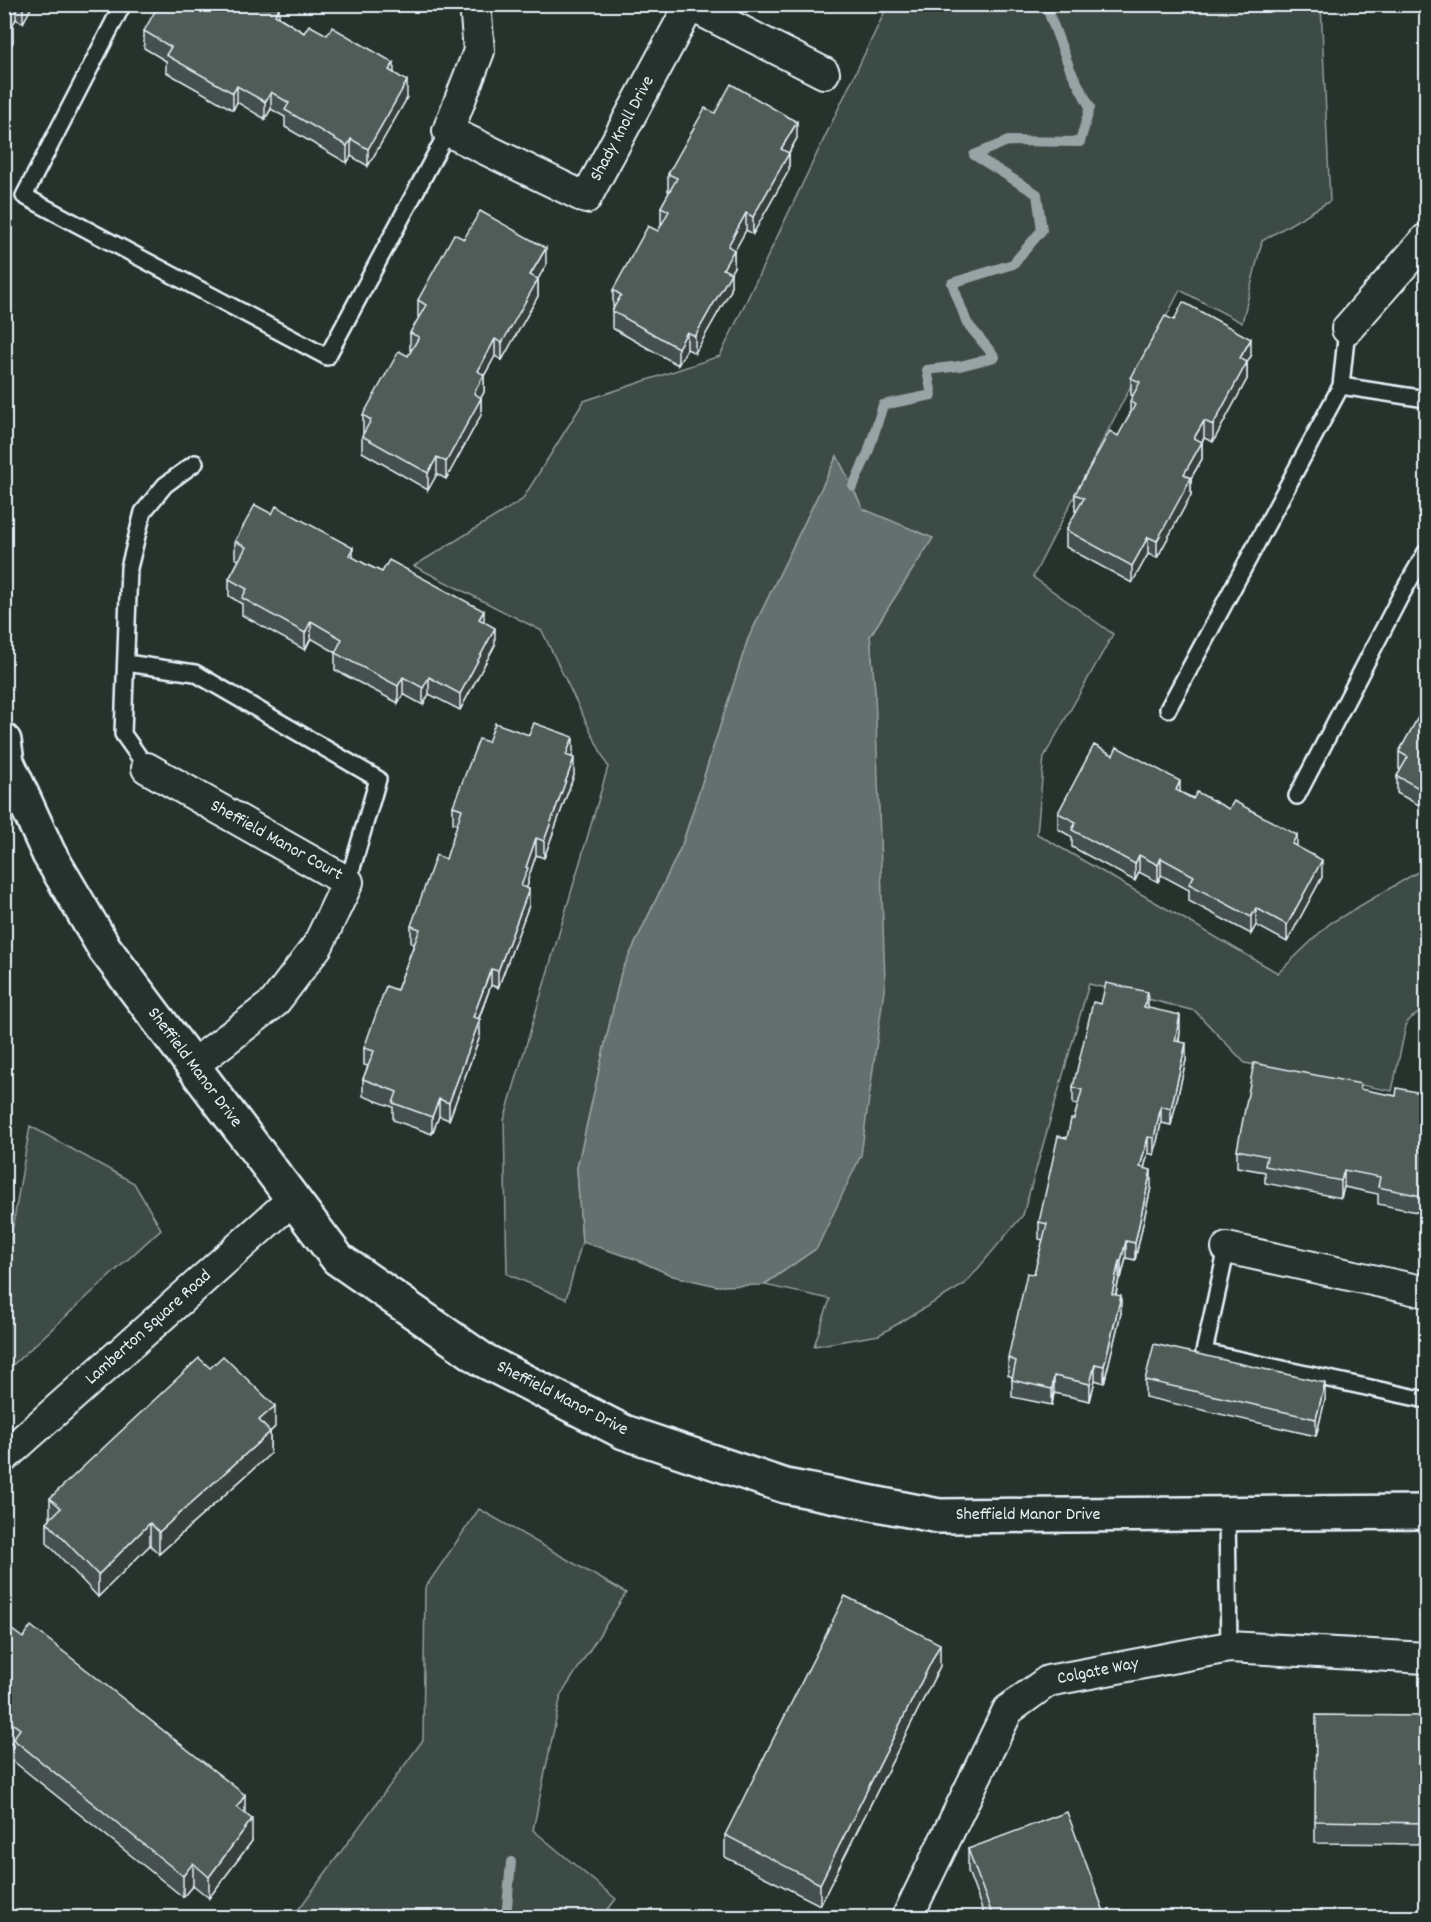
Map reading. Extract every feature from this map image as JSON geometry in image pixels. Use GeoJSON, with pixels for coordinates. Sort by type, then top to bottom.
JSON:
{"type":"FeatureCollection","features":[{"type":"Feature","properties":{"kind":"street"},"geometry":{"type":"LineString","coordinates":[[448,131],[479,51],[474,4]]}},
{"type":"Feature","properties":{"kind":"street","name":"Shady Knoll Drive"},"geometry":{"type":"LineString","coordinates":[[448,131],[586,198],[690,5],[824,73]]}},
{"type":"Feature","properties":{"kind":"street"},"geometry":{"type":"LineString","coordinates":[[1347,329],[1426,239]]}},
{"type":"Feature","properties":{"kind":"street","name":"Sheffield Manor Drive"},"geometry":{"type":"LineString","coordinates":[[5,755],[50,854],[105,949],[338,1259],[483,1360],[624,1432],[785,1486],[939,1516],[1426,1512]]}},
{"type":"Feature","properties":{"kind":"street","name":"Sheffield Manor Court"},"geometry":{"type":"LineString","coordinates":[[147,768],[348,882],[318,945],[274,1003],[193,1065]]}},
{"type":"Feature","properties":{"kind":"street","name":"Lamberton Square Road"},"geometry":{"type":"LineString","coordinates":[[4,1457],[293,1199]]}},
{"type":"Feature","properties":{"kind":"street"},"geometry":{"type":"LineString","coordinates":[[1227,1248],[1426,1292]]}},
{"type":"Feature","properties":{"kind":"street","name":"Colgate Way"},"geometry":{"type":"LineString","coordinates":[[907,1917],[1008,1710],[1048,1681],[1229,1647],[1426,1658]]}},
{"type":"Feature","properties":{"kind":"lane"},"geometry":{"type":"LineString","coordinates":[[123,4],[24,196],[327,357],[448,131]]}},
{"type":"Feature","properties":{"kind":"lane"},"geometry":{"type":"LineString","coordinates":[[1168,709],[1341,386],[1347,329]]}},
{"type":"Feature","properties":{"kind":"lane"},"geometry":{"type":"LineString","coordinates":[[1341,386],[1426,399]]}},
{"type":"Feature","properties":{"kind":"lane"},"geometry":{"type":"LineString","coordinates":[[147,768],[123,734],[129,568],[143,512],[165,485],[195,463]]}},
{"type":"Feature","properties":{"kind":"lane"},"geometry":{"type":"LineString","coordinates":[[1297,796],[1400,597],[1426,552]]}},
{"type":"Feature","properties":{"kind":"lane"},"geometry":{"type":"LineString","coordinates":[[126,663],[195,673],[378,779],[348,882]]}},
{"type":"Feature","properties":{"kind":"lane"},"geometry":{"type":"LineString","coordinates":[[1227,1248],[1204,1352],[1426,1400]]}},
{"type":"Feature","properties":{"kind":"lane"},"geometry":{"type":"LineString","coordinates":[[1227,1514],[1229,1647]]}},
{"type":"Feature","properties":{"kind":"shaded area"},"geometry":{"type":"Polygon","coordinates":[[[888,5],[1321,5],[1330,201],[1262,241],[1242,323],[1180,290],[1033,577],[1113,634],[1044,757],[1037,834],[1278,973],[1329,924],[1426,867],[1426,1008],[1407,1021],[1392,1091],[1245,1063],[1195,1011],[1089,984],[1023,1215],[965,1284],[879,1335],[814,1346],[830,1299],[764,1285],[817,1248],[875,692],[870,636],[932,538],[863,509],[837,456],[748,639],[682,845],[621,973],[577,1168],[582,1242],[566,1299],[507,1274],[504,1120],[608,767],[542,631],[414,566],[522,500],[584,401],[720,356],[888,5]]]}},
{"type":"Feature","properties":{"kind":"shaded area"},"geometry":{"type":"Polygon","coordinates":[[[837,456],[863,509],[933,538],[870,636],[875,692],[885,983],[861,1155],[817,1248],[763,1285],[717,1286],[673,1276],[635,1259],[582,1242],[577,1168],[621,973],[682,845],[748,639],[837,456]]]}},
{"type":"Feature","properties":{"kind":"shaded area"},"geometry":{"type":"Polygon","coordinates":[[[30,1126],[134,1183],[161,1229],[5,1372],[5,1272],[30,1126]]]}},
{"type":"Feature","properties":{"kind":"shaded area"},"geometry":{"type":"Polygon","coordinates":[[[479,1509],[626,1593],[561,1695],[533,1830],[616,1899],[602,1917],[293,1917],[423,1740],[425,1588],[479,1509]]]}},
{"type":"Feature","properties":{"kind":"building"},"geometry":{"type":"Polygon","coordinates":[[[4,4],[14,4],[5,21],[13,26],[4,40],[4,4]]]}},
{"type":"Feature","properties":{"kind":"building"},"geometry":{"type":"Polygon","coordinates":[[[159,4],[273,4],[279,8],[275,15],[304,33],[309,25],[327,35],[332,27],[394,63],[389,70],[407,81],[368,149],[351,139],[347,146],[285,110],[289,103],[271,92],[265,102],[237,86],[233,93],[166,55],[171,47],[144,31],[159,4]]]}},
{"type":"Feature","properties":{"kind":"building"},"geometry":{"type":"Polygon","coordinates":[[[731,84],[797,122],[781,149],[789,153],[753,217],[746,213],[728,246],[734,250],[723,269],[731,273],[695,336],[687,332],[678,348],[612,311],[621,295],[613,290],[648,226],[658,231],[669,211],[661,207],[677,178],[668,174],[705,108],[715,113],[731,84]]]}},
{"type":"Feature","properties":{"kind":"building"},"geometry":{"type":"Polygon","coordinates":[[[480,211],[546,248],[530,275],[538,279],[502,343],[495,339],[478,371],[484,375],[474,393],[481,398],[446,462],[437,457],[428,473],[362,436],[371,420],[363,415],[399,351],[408,356],[419,337],[410,333],[426,305],[418,300],[454,234],[464,239],[480,211]]]}},
{"type":"Feature","properties":{"kind":"building"},"geometry":{"type":"Polygon","coordinates":[[[1183,302],[1251,339],[1240,358],[1247,362],[1213,425],[1204,421],[1194,438],[1202,442],[1184,474],[1191,478],[1157,541],[1148,537],[1132,566],[1066,530],[1084,498],[1075,494],[1110,431],[1118,436],[1135,405],[1130,401],[1140,382],[1131,378],[1165,316],[1174,320],[1183,302]]]}},
{"type":"Feature","properties":{"kind":"building"},"geometry":{"type":"Polygon","coordinates":[[[255,505],[272,514],[276,506],[353,548],[349,555],[367,565],[382,572],[389,560],[484,611],[479,619],[495,628],[460,694],[429,677],[423,688],[403,677],[398,686],[335,653],[342,639],[311,621],[305,633],[242,598],[247,589],[229,579],[246,547],[235,541],[255,505]]]}},
{"type":"Feature","properties":{"kind":"building"},"geometry":{"type":"Polygon","coordinates":[[[1426,703],[1426,792],[1397,776],[1408,757],[1399,752],[1426,703]]]}},
{"type":"Feature","properties":{"kind":"building"},"geometry":{"type":"Polygon","coordinates":[[[495,723],[529,735],[534,723],[573,737],[566,755],[574,758],[544,841],[536,838],[521,886],[529,889],[498,971],[491,969],[473,1017],[480,1019],[449,1103],[439,1099],[432,1117],[393,1103],[397,1092],[363,1079],[374,1051],[364,1048],[386,986],[397,990],[420,929],[411,926],[436,855],[446,859],[462,809],[453,806],[479,739],[488,742],[495,723]]]}},
{"type":"Feature","properties":{"kind":"building"},"geometry":{"type":"Polygon","coordinates":[[[1094,745],[1113,755],[1117,747],[1180,781],[1176,790],[1193,799],[1197,792],[1229,809],[1234,801],[1297,835],[1292,844],[1322,860],[1287,925],[1256,908],[1251,917],[1189,884],[1194,876],[1161,858],[1158,865],[1139,855],[1135,864],[1072,830],[1076,822],[1058,813],[1094,745]]]}},
{"type":"Feature","properties":{"kind":"building"},"geometry":{"type":"Polygon","coordinates":[[[1106,983],[1148,992],[1144,1007],[1180,1015],[1175,1041],[1186,1043],[1171,1109],[1161,1106],[1154,1138],[1148,1137],[1140,1167],[1151,1170],[1135,1243],[1126,1241],[1121,1261],[1119,1261],[1112,1294],[1121,1296],[1104,1366],[1095,1364],[1090,1384],[1054,1376],[1052,1389],[1012,1380],[1016,1361],[1008,1358],[1027,1273],[1034,1274],[1047,1224],[1039,1222],[1058,1136],[1067,1138],[1071,1119],[1074,1119],[1082,1090],[1073,1087],[1093,1002],[1101,1004],[1106,983]]]}},
{"type":"Feature","properties":{"kind":"building"},"geometry":{"type":"Polygon","coordinates":[[[1254,1063],[1361,1084],[1360,1089],[1396,1096],[1397,1088],[1426,1094],[1426,1197],[1378,1187],[1380,1177],[1344,1170],[1341,1181],[1265,1166],[1267,1156],[1237,1150],[1254,1063]]]}},
{"type":"Feature","properties":{"kind":"building"},"geometry":{"type":"Polygon","coordinates":[[[1154,1344],[1325,1383],[1316,1419],[1145,1380],[1154,1344]]]}},
{"type":"Feature","properties":{"kind":"building"},"geometry":{"type":"Polygon","coordinates":[[[223,1356],[275,1406],[259,1420],[270,1432],[159,1532],[150,1523],[98,1575],[47,1522],[61,1508],[50,1498],[199,1358],[210,1368],[223,1356]]]}},
{"type":"Feature","properties":{"kind":"building"},"geometry":{"type":"Polygon","coordinates":[[[845,1596],[940,1644],[820,1884],[725,1835],[845,1596]]]}},
{"type":"Feature","properties":{"kind":"building"},"geometry":{"type":"Polygon","coordinates":[[[31,1626],[245,1795],[237,1807],[252,1819],[209,1877],[193,1863],[183,1876],[13,1739],[20,1729],[4,1717],[4,1631],[8,1627],[23,1638],[31,1626]]]}},
{"type":"Feature","properties":{"kind":"building"},"geometry":{"type":"Polygon","coordinates":[[[1316,1715],[1426,1716],[1426,1823],[1315,1821],[1316,1715]]]}},
{"type":"Feature","properties":{"kind":"building"},"geometry":{"type":"Polygon","coordinates":[[[1067,1812],[1106,1917],[993,1917],[968,1849],[1067,1812]]]}},
{"type":"Feature","properties":{"kind":"waterway"},"geometry":{"type":"LineString","coordinates":[[853,486],[868,453],[883,405],[932,395],[927,370],[960,366],[995,357],[967,323],[952,283],[1013,264],[1042,230],[1037,194],[974,155],[1008,141],[1080,142],[1090,107],[1070,69],[1048,11],[1052,4]]}},
{"type":"Feature","properties":{"kind":"waterway"},"geometry":{"type":"LineString","coordinates":[[506,1918],[511,1862]]}}]}
